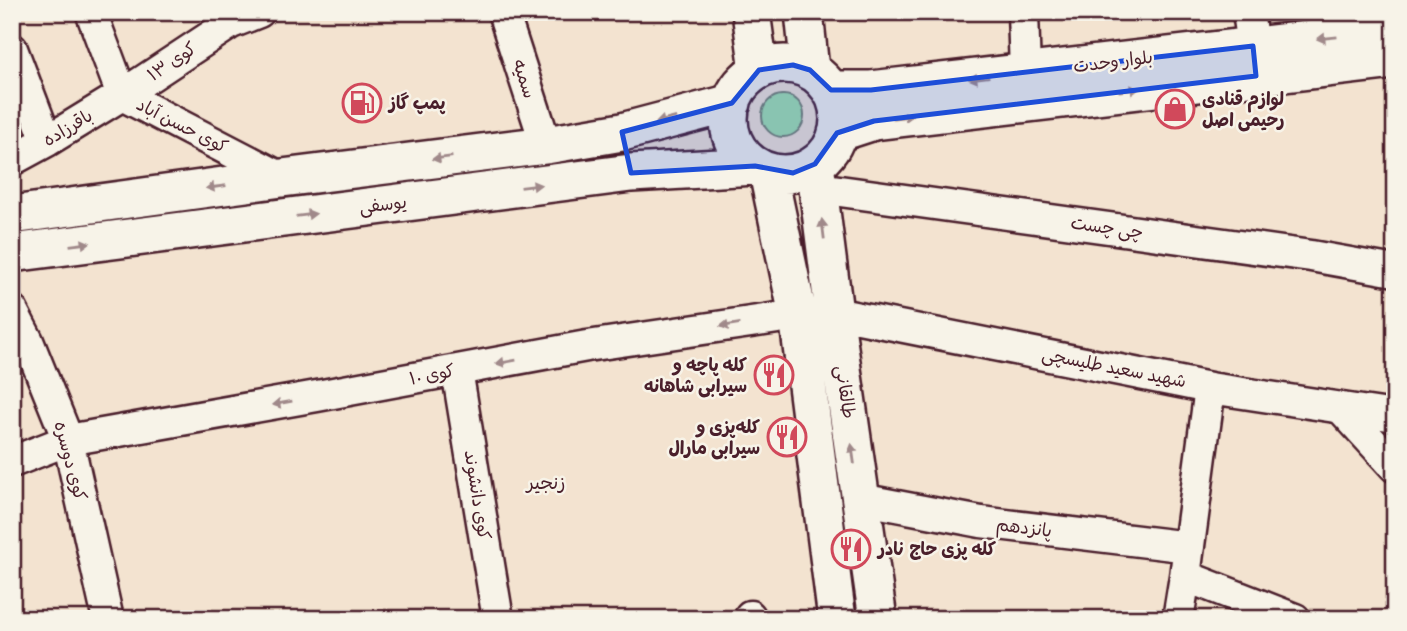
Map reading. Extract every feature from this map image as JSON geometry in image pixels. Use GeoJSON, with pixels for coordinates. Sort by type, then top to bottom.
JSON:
{"type":"FeatureCollection","features":[{"type":"Feature","properties":{"kind":"main road"},"geometry":{"type":"LineString","coordinates":[[751,12],[758,70]]}},
{"type":"Feature","properties":{"kind":"main road"},"geometry":{"type":"LineString","coordinates":[[804,12],[820,80],[838,110],[837,133],[833,145],[817,176],[804,170],[782,174],[762,169],[744,157],[730,132],[729,117],[737,89],[758,70],[776,65],[793,65],[820,80]]}},
{"type":"Feature","properties":{"kind":"main road","name":"بلوار وحدت"},"geometry":{"type":"LineString","coordinates":[[820,80],[871,90],[1395,30]]}},
{"type":"Feature","properties":{"kind":"main road","name":"بلوار وحدت"},"geometry":{"type":"LineString","coordinates":[[837,133],[874,121],[1253,45],[1395,60]]}},
{"type":"Feature","properties":{"kind":"main road"},"geometry":{"type":"LineString","coordinates":[[12,215],[546,145],[622,132],[732,103]]}},
{"type":"Feature","properties":{"kind":"main road"},"geometry":{"type":"LineString","coordinates":[[622,132],[631,173]]}},
{"type":"Feature","properties":{"kind":"main road","name":"یوسفی"},"geometry":{"type":"LineString","coordinates":[[12,253],[631,173],[762,169]]}},
{"type":"Feature","properties":{"kind":"main road","name":"طالقانی"},"geometry":{"type":"LineString","coordinates":[[762,169],[798,315],[837,619]]}},
{"type":"Feature","properties":{"kind":"main road","name":"طالقانی"},"geometry":{"type":"LineString","coordinates":[[817,176],[878,619]]}},
{"type":"Feature","properties":{"kind":"street","name":"کوی حسن آباد"},"geometry":{"type":"LineString","coordinates":[[91,12],[122,95],[282,178]]}},
{"type":"Feature","properties":{"kind":"street","name":"سمیه"},"geometry":{"type":"LineString","coordinates":[[503,12],[546,145]]}},
{"type":"Feature","properties":{"kind":"street"},"geometry":{"type":"LineString","coordinates":[[1023,12],[1025,72]]}},
{"type":"Feature","properties":{"kind":"street","name":"کوی ۱۳"},"geometry":{"type":"LineString","coordinates":[[122,95],[239,16]]}},
{"type":"Feature","properties":{"kind":"street"},"geometry":{"type":"LineString","coordinates":[[12,49],[47,141]]}},
{"type":"Feature","properties":{"kind":"street","name":"باقرزاده"},"geometry":{"type":"LineString","coordinates":[[12,160],[122,95]]}},
{"type":"Feature","properties":{"kind":"street","name":"چی چست"},"geometry":{"type":"LineString","coordinates":[[817,176],[1395,271]]}},
{"type":"Feature","properties":{"kind":"street","name":"کوی دوسره"},"geometry":{"type":"LineString","coordinates":[[12,310],[20,344],[68,440],[108,619]]}},
{"type":"Feature","properties":{"kind":"street","name":"شهید سعید طلیسچی"},"geometry":{"type":"LineString","coordinates":[[834,313],[1210,388],[1395,416]]}},
{"type":"Feature","properties":{"kind":"street","name":"کوی ۱۰"},"geometry":{"type":"LineString","coordinates":[[12,462],[68,440],[587,346],[798,315]]}},
{"type":"Feature","properties":{"kind":"street","name":"کوی دانشوند"},"geometry":{"type":"LineString","coordinates":[[457,370],[498,619]]}},
{"type":"Feature","properties":{"kind":"street"},"geometry":{"type":"LineString","coordinates":[[1178,619],[1210,388]]}},
{"type":"Feature","properties":{"kind":"street"},"geometry":{"type":"LineString","coordinates":[[1341,408],[1395,467]]}},
{"type":"Feature","properties":{"kind":"street","name":"پانزدهم"},"geometry":{"type":"LineString","coordinates":[[860,499],[1187,562],[1295,619]]}},
{"type":"Feature","properties":{"kind":"highlighted area"},"geometry":{"type":"Polygon","coordinates":[[[1253,46],[1256,76],[874,121],[837,133],[815,164],[793,173],[755,166],[631,173],[622,132],[732,103],[759,70],[793,65],[810,70],[831,90],[871,90],[1253,46]]]}},
{"type":"Feature","properties":{"kind":"green space"},"geometry":{"type":"Polygon","coordinates":[[[783,95],[798,101],[804,116],[798,131],[783,137],[768,131],[762,116],[768,101],[783,95]]]}},
{"type":"Feature","properties":{"kind":"place","name":"پمپ گاز"},"geometry":{"type":"Point","coordinates":[362,103]}},
{"type":"Feature","properties":{"kind":"place","name":"لوازم قنادی رحیمی اصل"},"geometry":{"type":"Point","coordinates":[1175,109]}},
{"type":"Feature","properties":{"kind":"place","name":"کله پاچه و سیرابی شاهانه"},"geometry":{"type":"Point","coordinates":[774,375]}},
{"type":"Feature","properties":{"kind":"place","name":"کله‌پزی و سیرابی مارال"},"geometry":{"type":"Point","coordinates":[787,437]}},
{"type":"Feature","properties":{"kind":"place","name":"کله پزى حاج نادر"},"geometry":{"type":"Point","coordinates":[851,549]}},
{"type":"Feature","properties":{"kind":"district","name":"زنجیر"},"geometry":{"type":"Point","coordinates":[546,483]}}]}
